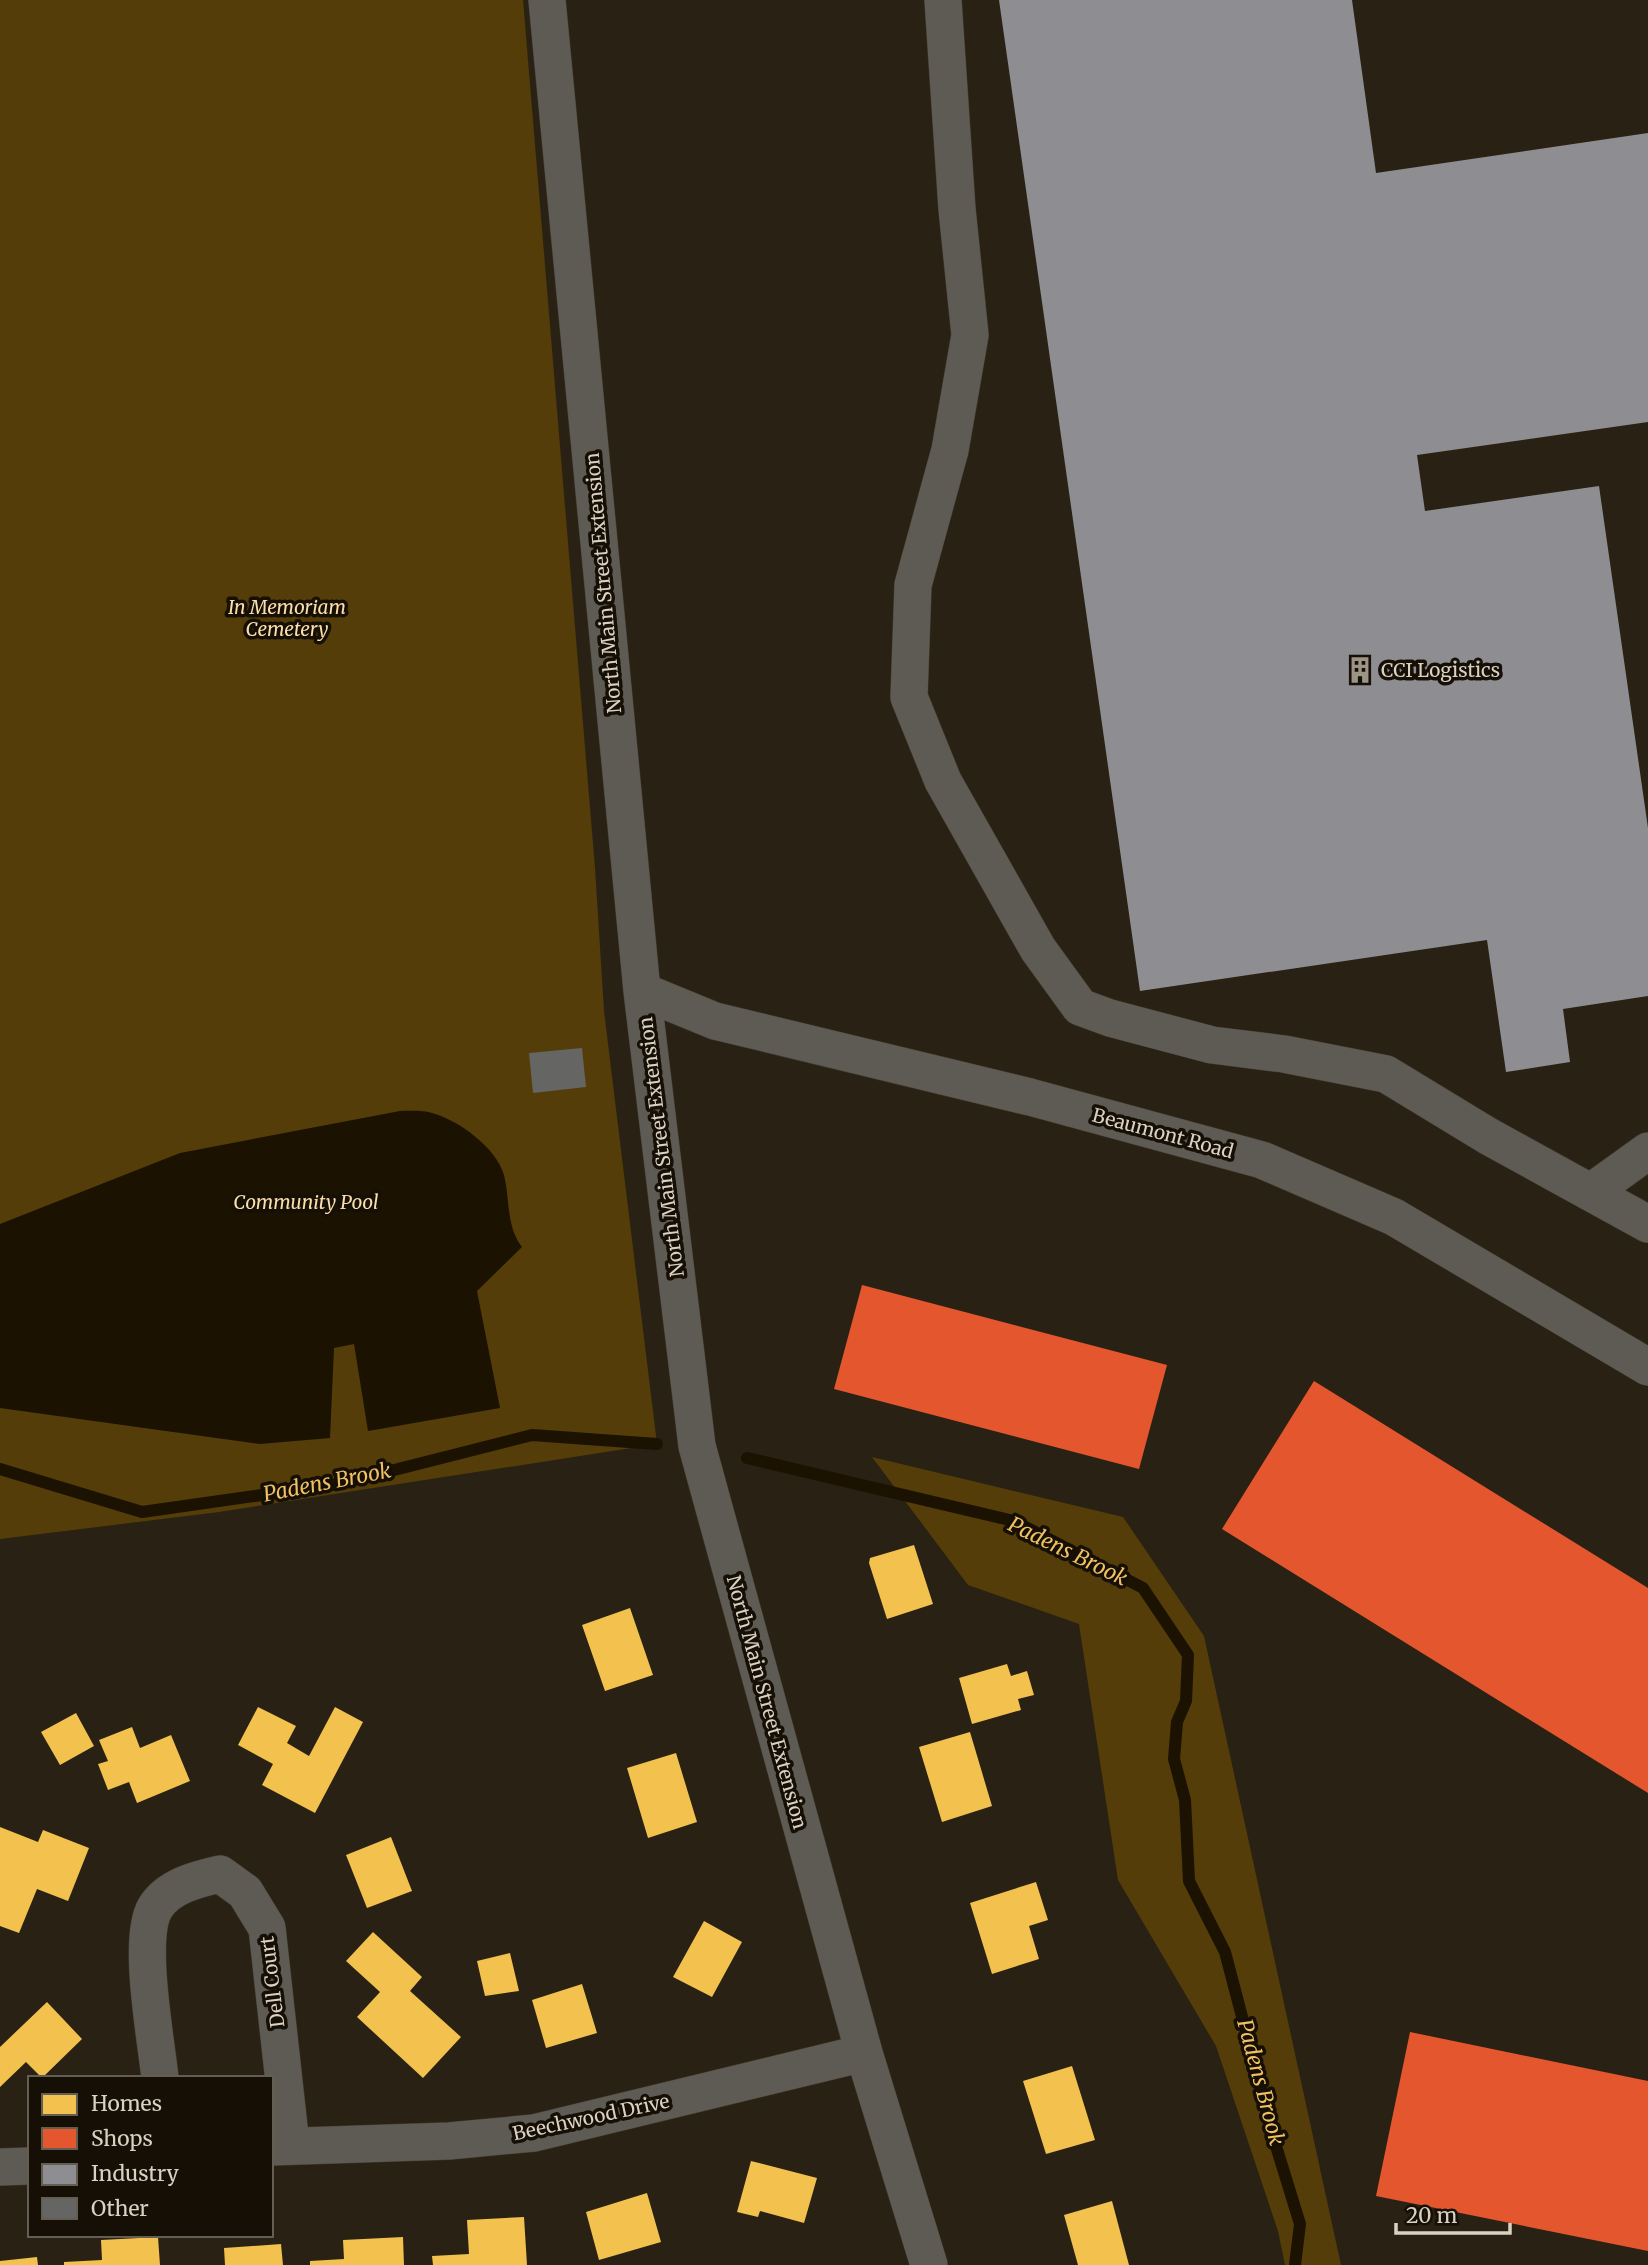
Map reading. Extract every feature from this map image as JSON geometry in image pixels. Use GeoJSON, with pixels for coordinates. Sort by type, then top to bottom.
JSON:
{"type":"FeatureCollection","features":[{"type":"Feature","properties":{"kind":"street","name":"North Main Street Extension"},"geometry":{"type":"LineString","coordinates":[[547,0],[642,991],[697,1446],[864,2053],[929,2265]]}},
{"type":"Feature","properties":{"kind":"street"},"geometry":{"type":"LineString","coordinates":[[943,0],[957,209],[970,335],[950,450],[913,585],[909,697],[943,781],[1038,949],[1080,1007],[1110,1018],[1212,1045],[1284,1054],[1386,1074],[1488,1136],[1648,1224]]}},
{"type":"Feature","properties":{"kind":"street","name":"Beaumont Road"},"geometry":{"type":"LineString","coordinates":[[642,991],[715,1021],[1030,1097],[1262,1160],[1394,1217],[1648,1367]]}},
{"type":"Feature","properties":{"kind":"street"},"geometry":{"type":"LineString","coordinates":[[1591,1192],[1648,1151]]}},
{"type":"Feature","properties":{"kind":"street","name":"Dell Court"},"geometry":{"type":"LineString","coordinates":[[160,2076],[146,1938],[156,1907],[188,1881],[220,1874],[245,1892],[267,1928],[281,2146]]}},
{"type":"Feature","properties":{"kind":"street","name":"Beechwood Drive"},"geometry":{"type":"LineString","coordinates":[[281,2146],[449,2141],[534,2133],[864,2053]]}},
{"type":"Feature","properties":{"kind":"street"},"geometry":{"type":"LineString","coordinates":[[0,2166],[28,2166]]}},
{"type":"Feature","properties":{"kind":"green space"},"geometry":{"type":"Polygon","coordinates":[[[0,0],[523,0],[595,868],[604,1011],[657,1444],[219,1512],[0,1539],[0,0]]]}},
{"type":"Feature","properties":{"kind":"green space"},"geometry":{"type":"Polygon","coordinates":[[[872,1457],[1123,1517],[1204,1636],[1341,2265],[1285,2265],[1278,2231],[1216,2046],[1118,1880],[1079,1624],[968,1585],[872,1457]]]}},
{"type":"Feature","properties":{"kind":"shaded area"},"geometry":{"type":"Polygon","coordinates":[[[400,1111],[432,1113],[464,1128],[493,1154],[504,1175],[513,1231],[522,1247],[477,1291],[500,1408],[368,1431],[354,1344],[334,1348],[330,1438],[260,1444],[0,1408],[0,1224],[180,1153],[400,1111]]]}},
{"type":"Feature","properties":{"kind":"building: Homes"},"geometry":{"type":"Polygon","coordinates":[[[914,1545],[933,1604],[887,1619],[869,1563],[870,1558],[914,1545]]]}},
{"type":"Feature","properties":{"kind":"building: Homes"},"geometry":{"type":"Polygon","coordinates":[[[630,1608],[653,1675],[605,1691],[582,1625],[630,1608]]]}},
{"type":"Feature","properties":{"kind":"building: Homes"},"geometry":{"type":"Polygon","coordinates":[[[1007,1664],[1011,1676],[1027,1671],[1034,1695],[1018,1699],[1021,1710],[972,1724],[959,1678],[1007,1664]]]}},
{"type":"Feature","properties":{"kind":"building: Homes"},"geometry":{"type":"Polygon","coordinates":[[[258,1707],[296,1726],[287,1743],[309,1756],[335,1707],[363,1722],[315,1813],[262,1785],[273,1764],[238,1745],[258,1707]]]}},
{"type":"Feature","properties":{"kind":"building: Homes"},"geometry":{"type":"Polygon","coordinates":[[[76,1713],[94,1746],[60,1765],[41,1732],[76,1713]]]}},
{"type":"Feature","properties":{"kind":"building: Homes"},"geometry":{"type":"Polygon","coordinates":[[[132,1727],[140,1748],[171,1735],[190,1781],[137,1803],[129,1782],[108,1790],[98,1764],[108,1761],[99,1740],[132,1727]]]}},
{"type":"Feature","properties":{"kind":"building: Homes"},"geometry":{"type":"Polygon","coordinates":[[[970,1732],[992,1806],[942,1822],[919,1747],[970,1732]]]}},
{"type":"Feature","properties":{"kind":"building: Homes"},"geometry":{"type":"Polygon","coordinates":[[[676,1753],[697,1822],[648,1838],[627,1768],[676,1753]]]}},
{"type":"Feature","properties":{"kind":"building: Homes"},"geometry":{"type":"Polygon","coordinates":[[[0,1827],[38,1842],[43,1830],[89,1848],[68,1901],[37,1889],[19,1933],[0,1926],[0,1827]]]}},
{"type":"Feature","properties":{"kind":"building: Homes"},"geometry":{"type":"Polygon","coordinates":[[[391,1837],[412,1891],[367,1908],[346,1855],[391,1837]]]}},
{"type":"Feature","properties":{"kind":"building: Homes"},"geometry":{"type":"Polygon","coordinates":[[[1036,1882],[1048,1920],[1029,1926],[1039,1959],[992,1974],[970,1903],[1036,1882]]]}},
{"type":"Feature","properties":{"kind":"building: Homes"},"geometry":{"type":"Polygon","coordinates":[[[704,1921],[742,1942],[712,1997],[673,1977],[704,1921]]]}},
{"type":"Feature","properties":{"kind":"building: Homes"},"geometry":{"type":"Polygon","coordinates":[[[373,1932],[422,1977],[410,1991],[461,2037],[423,2078],[357,2017],[380,1992],[346,1961],[373,1932]]]}},
{"type":"Feature","properties":{"kind":"building: Homes"},"geometry":{"type":"Polygon","coordinates":[[[510,1953],[519,1991],[485,1996],[477,1961],[510,1953]]]}},
{"type":"Feature","properties":{"kind":"building: Homes"},"geometry":{"type":"Polygon","coordinates":[[[582,1984],[597,2033],[546,2048],[532,2000],[582,1984]]]}},
{"type":"Feature","properties":{"kind":"building: Homes"},"geometry":{"type":"Polygon","coordinates":[[[47,2002],[82,2039],[44,2076],[40,2076],[26,2062],[0,2087],[0,2047],[47,2002]]]}},
{"type":"Feature","properties":{"kind":"building: Homes"},"geometry":{"type":"Polygon","coordinates":[[[1072,2066],[1095,2140],[1046,2154],[1023,2081],[1072,2066]]]}},
{"type":"Feature","properties":{"kind":"building: Homes"},"geometry":{"type":"Polygon","coordinates":[[[751,2161],[817,2178],[804,2223],[760,2211],[758,2217],[737,2212],[751,2161]]]}},
{"type":"Feature","properties":{"kind":"building: Homes"},"geometry":{"type":"Polygon","coordinates":[[[647,2193],[661,2242],[599,2260],[586,2212],[647,2193]]]}},
{"type":"Feature","properties":{"kind":"building: Homes"},"geometry":{"type":"Polygon","coordinates":[[[1112,2201],[1129,2265],[1078,2265],[1064,2215],[1112,2201]]]}},
{"type":"Feature","properties":{"kind":"building: Homes"},"geometry":{"type":"Polygon","coordinates":[[[524,2217],[527,2265],[433,2265],[432,2256],[469,2254],[467,2220],[524,2217]]]}},
{"type":"Feature","properties":{"kind":"building: Homes"},"geometry":{"type":"Polygon","coordinates":[[[158,2237],[160,2265],[64,2265],[64,2262],[102,2260],[101,2240],[158,2237]]]}},
{"type":"Feature","properties":{"kind":"building: Homes"},"geometry":{"type":"Polygon","coordinates":[[[403,2237],[404,2265],[310,2265],[310,2261],[344,2259],[343,2240],[403,2237]]]}},
{"type":"Feature","properties":{"kind":"building: Homes"},"geometry":{"type":"Polygon","coordinates":[[[281,2244],[283,2265],[225,2265],[224,2248],[281,2244]]]}},
{"type":"Feature","properties":{"kind":"building: Homes"},"geometry":{"type":"Polygon","coordinates":[[[37,2257],[38,2265],[0,2265],[0,2261],[37,2257]]]}},
{"type":"Feature","properties":{"kind":"building: Shops"},"geometry":{"type":"Polygon","coordinates":[[[862,1285],[1167,1365],[1139,1469],[834,1389],[862,1285]]]}},
{"type":"Feature","properties":{"kind":"building: Shops"},"geometry":{"type":"Polygon","coordinates":[[[1314,1381],[1648,1588],[1648,1793],[1222,1529],[1314,1381]]]}},
{"type":"Feature","properties":{"kind":"building: Shops"},"geometry":{"type":"Polygon","coordinates":[[[1410,2032],[1648,2081],[1648,2251],[1376,2196],[1410,2032]]]}},
{"type":"Feature","properties":{"kind":"building: Industry","name":"CCI Logistics"},"geometry":{"type":"Polygon","coordinates":[[[999,0],[1352,0],[1376,173],[1648,133],[1648,422],[1417,455],[1425,511],[1599,486],[1648,828],[1648,996],[1563,1009],[1570,1062],[1506,1072],[1487,940],[1140,991],[999,0]]]}},
{"type":"Feature","properties":{"kind":"building: Other"},"geometry":{"type":"Polygon","coordinates":[[[582,1048],[586,1087],[533,1093],[529,1053],[582,1048]]]}},
{"type":"Feature","properties":{"kind":"waterway","name":"Padens Brook"},"geometry":{"type":"LineString","coordinates":[[0,1469],[142,1512],[339,1484],[532,1435],[657,1444]]}},
{"type":"Feature","properties":{"kind":"waterway","name":"Padens Brook"},"geometry":{"type":"LineString","coordinates":[[747,1458],[1014,1521],[1143,1588],[1188,1655],[1186,1701],[1177,1722],[1174,1759],[1185,1800],[1189,1881],[1225,1952],[1276,2146],[1300,2224],[1295,2265]]}},
{"type":"Feature","properties":{"kind":"place","name":"CCI Logistics"},"geometry":{"type":"Point","coordinates":[1360,670]}},
{"type":"Feature","properties":{"kind":"park label","name":"In Memoriam Cemetery"},"geometry":{"type":"Point","coordinates":[287,618]}},
{"type":"Feature","properties":{"kind":"park label","name":"Community Pool"},"geometry":{"type":"Point","coordinates":[306,1202]}}]}
